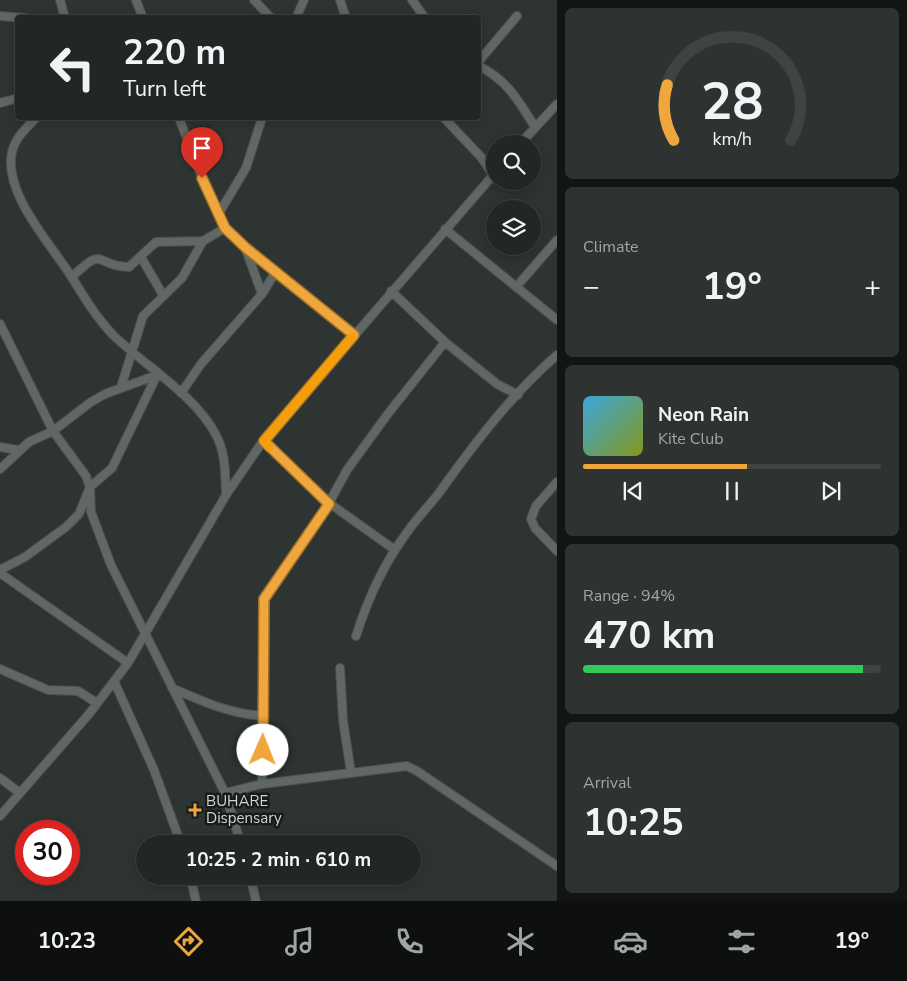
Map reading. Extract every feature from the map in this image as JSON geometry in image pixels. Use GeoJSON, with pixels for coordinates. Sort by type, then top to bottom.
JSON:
{"type":"FeatureCollection","features":[{"type":"Feature","properties":{"kind":"street"},"geometry":{"type":"LineString","coordinates":[[60,0],[64,15]]}},
{"type":"Feature","properties":{"kind":"street"},"geometry":{"type":"LineString","coordinates":[[136,0],[142,15]]}},
{"type":"Feature","properties":{"kind":"street"},"geometry":{"type":"LineString","coordinates":[[254,0],[268,15]]}},
{"type":"Feature","properties":{"kind":"street"},"geometry":{"type":"LineString","coordinates":[[297,15],[304,0]]}},
{"type":"Feature","properties":{"kind":"street"},"geometry":{"type":"LineString","coordinates":[[340,0],[345,15]]}},
{"type":"Feature","properties":{"kind":"street"},"geometry":{"type":"LineString","coordinates":[[412,0],[423,15]]}},
{"type":"Feature","properties":{"kind":"street"},"geometry":{"type":"LineString","coordinates":[[0,16],[15,17]]}},
{"type":"Feature","properties":{"kind":"street"},"geometry":{"type":"LineString","coordinates":[[481,58],[517,16]]}},
{"type":"Feature","properties":{"kind":"street"},"geometry":{"type":"LineString","coordinates":[[481,67],[500,79],[512,92],[535,127]]}},
{"type":"Feature","properties":{"kind":"street"},"geometry":{"type":"LineString","coordinates":[[0,103],[15,99]]}},
{"type":"Feature","properties":{"kind":"street"},"geometry":{"type":"LineString","coordinates":[[528,135],[557,104]]}},
{"type":"Feature","properties":{"kind":"street"},"geometry":{"type":"LineString","coordinates":[[34,120],[20,136],[12,150],[11,165],[15,183],[26,209],[95,314],[132,352],[181,393],[207,421],[216,435],[225,463],[226,495]]}},
{"type":"Feature","properties":{"kind":"street"},"geometry":{"type":"LineString","coordinates":[[180,120],[225,228],[276,273],[354,335]]}},
{"type":"Feature","properties":{"kind":"street"},"geometry":{"type":"LineString","coordinates":[[218,214],[246,168],[261,120]]}},
{"type":"Feature","properties":{"kind":"street"},"geometry":{"type":"LineString","coordinates":[[446,120],[486,164]]}},
{"type":"Feature","properties":{"kind":"street"},"geometry":{"type":"LineString","coordinates":[[0,816],[97,703],[128,663],[226,495],[264,441],[486,183]]}},
{"type":"Feature","properties":{"kind":"street"},"geometry":{"type":"LineString","coordinates":[[72,277],[93,259],[101,258],[115,265],[129,267],[156,242],[203,241],[225,228]]}},
{"type":"Feature","properties":{"kind":"street"},"geometry":{"type":"LineString","coordinates":[[445,229],[557,320]]}},
{"type":"Feature","properties":{"kind":"street"},"geometry":{"type":"LineString","coordinates":[[517,286],[557,240]]}},
{"type":"Feature","properties":{"kind":"street"},"geometry":{"type":"LineString","coordinates":[[121,387],[139,336],[143,316],[182,278],[203,241]]}},
{"type":"Feature","properties":{"kind":"street"},"geometry":{"type":"LineString","coordinates":[[246,248],[262,294]]}},
{"type":"Feature","properties":{"kind":"street"},"geometry":{"type":"LineString","coordinates":[[141,257],[163,295]]}},
{"type":"Feature","properties":{"kind":"street"},"geometry":{"type":"LineString","coordinates":[[181,393],[201,364],[262,294],[276,273]]}},
{"type":"Feature","properties":{"kind":"street"},"geometry":{"type":"LineString","coordinates":[[391,292],[445,342],[496,384],[518,395]]}},
{"type":"Feature","properties":{"kind":"street"},"geometry":{"type":"LineString","coordinates":[[0,324],[52,431],[82,470],[90,486],[91,512],[97,531],[145,635],[225,793],[238,835]]}},
{"type":"Feature","properties":{"kind":"street"},"geometry":{"type":"LineString","coordinates":[[262,784],[264,599],[329,504],[347,470],[386,415],[445,342]]}},
{"type":"Feature","properties":{"kind":"street"},"geometry":{"type":"LineString","coordinates":[[356,636],[373,590],[395,550],[480,434],[557,355]]}},
{"type":"Feature","properties":{"kind":"street"},"geometry":{"type":"LineString","coordinates":[[0,469],[18,450],[29,442],[52,431],[90,402],[121,387],[158,375]]}},
{"type":"Feature","properties":{"kind":"street"},"geometry":{"type":"LineString","coordinates":[[128,663],[0,571],[25,557],[71,523],[79,514],[90,486],[112,468],[158,375]]}},
{"type":"Feature","properties":{"kind":"street"},"geometry":{"type":"LineString","coordinates":[[264,441],[329,504],[395,550]]}},
{"type":"Feature","properties":{"kind":"street"},"geometry":{"type":"LineString","coordinates":[[0,446],[18,450]]}},
{"type":"Feature","properties":{"kind":"street"},"geometry":{"type":"LineString","coordinates":[[557,482],[536,506],[531,519],[535,528],[557,551]]}},
{"type":"Feature","properties":{"kind":"street"},"geometry":{"type":"LineString","coordinates":[[340,668],[343,720],[350,773]]}},
{"type":"Feature","properties":{"kind":"street"},"geometry":{"type":"LineString","coordinates":[[0,669],[48,690],[78,691],[97,703]]}},
{"type":"Feature","properties":{"kind":"street"},"geometry":{"type":"LineString","coordinates":[[114,681],[154,770],[178,835]]}},
{"type":"Feature","properties":{"kind":"street"},"geometry":{"type":"LineString","coordinates":[[172,688],[236,714],[264,716]]}},
{"type":"Feature","properties":{"kind":"street"},"geometry":{"type":"LineString","coordinates":[[225,793],[262,784],[407,766],[417,770],[557,866]]}},
{"type":"Feature","properties":{"kind":"street"},"geometry":{"type":"LineString","coordinates":[[0,778],[20,793]]}},
{"type":"Feature","properties":{"kind":"street"},"geometry":{"type":"LineString","coordinates":[[192,885],[196,901]]}},
{"type":"Feature","properties":{"kind":"street"},"geometry":{"type":"LineString","coordinates":[[252,885],[256,901]]}},
{"type":"Feature","properties":{"kind":"slow traffic"},"geometry":{"type":"LineString","coordinates":[[269,447],[264,441],[352,337]]}},
{"type":"Feature","properties":{"kind":"place","name":"BUHARE Dispensary"},"geometry":{"type":"Point","coordinates":[195,810]}},
{"type":"Feature","properties":{"kind":"route"},"geometry":{"type":"LineString","coordinates":[[202,178],[225,228],[276,273],[354,335],[264,441],[329,504],[271,585],[262,606],[263,750]]}}]}
